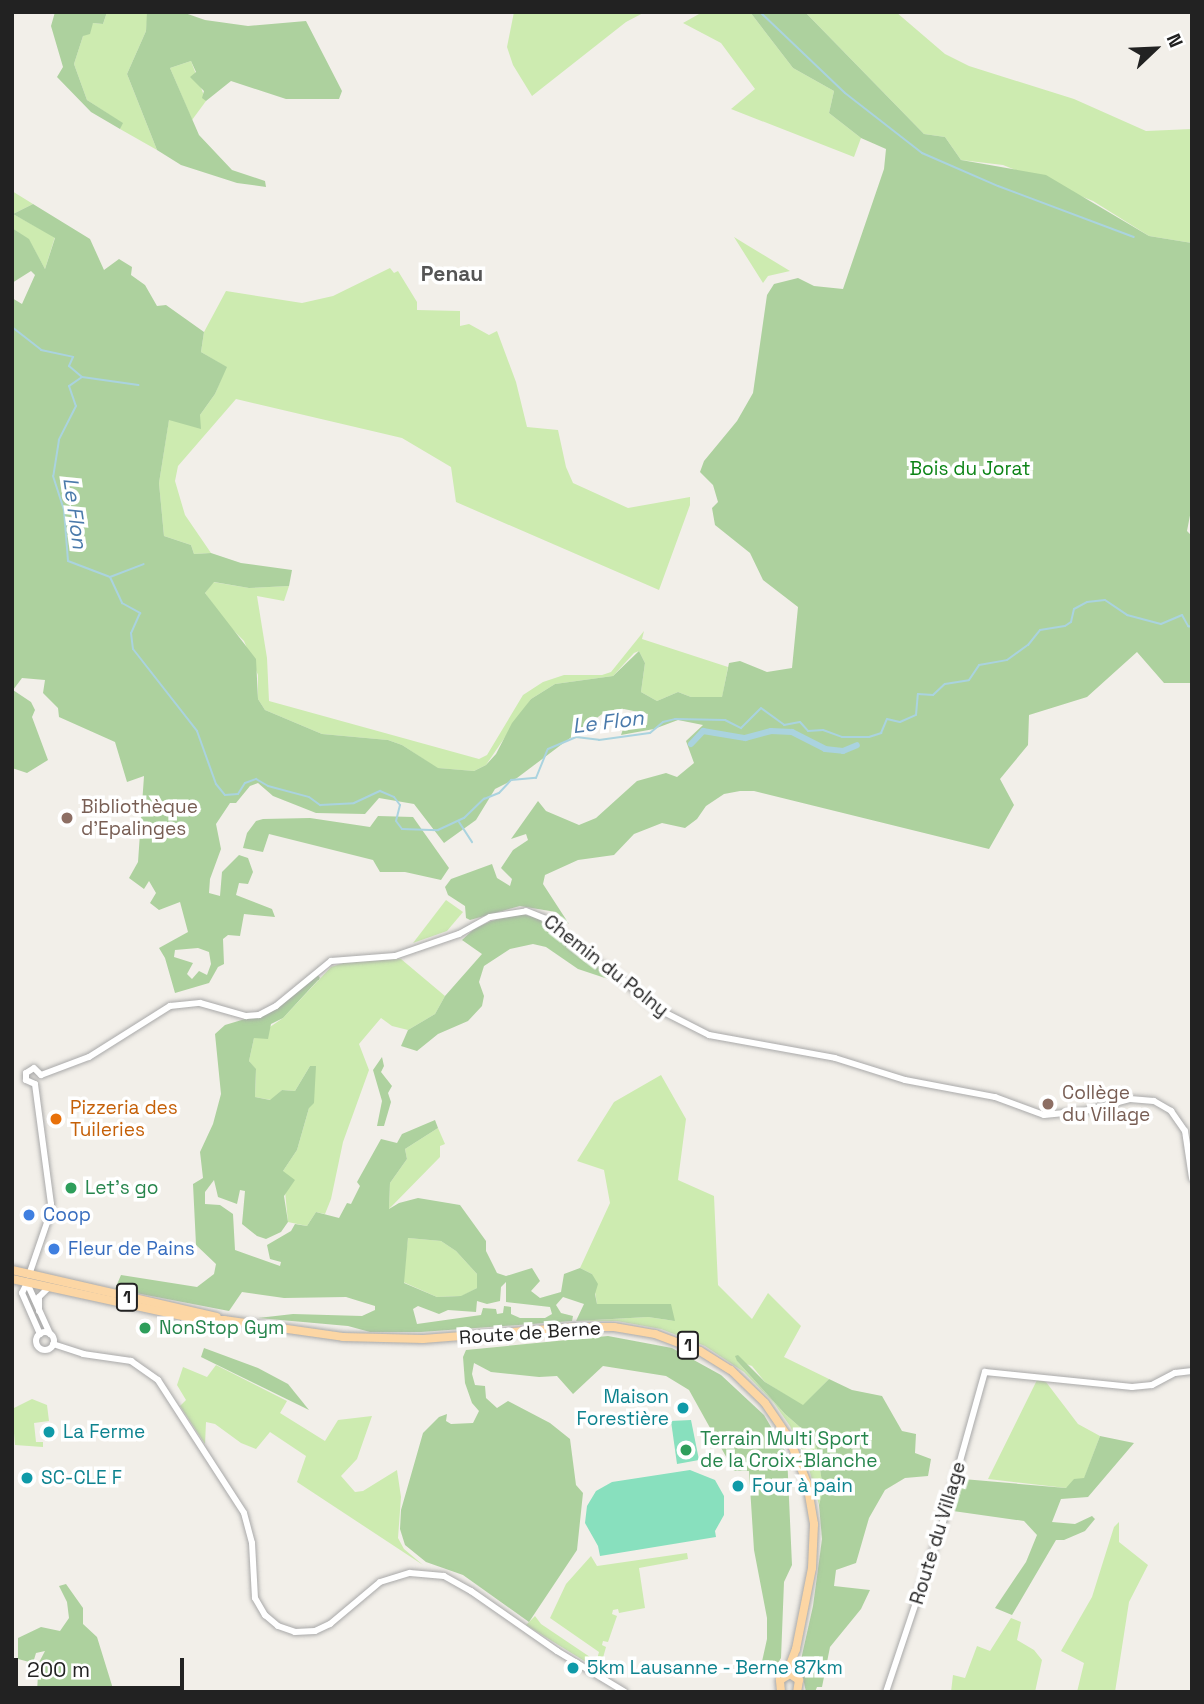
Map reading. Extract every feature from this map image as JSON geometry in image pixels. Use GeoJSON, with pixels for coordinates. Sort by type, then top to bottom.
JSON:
{"type":"FeatureCollection","features":[{"type":"Feature","properties":{"kind":"main road","name":"Route de Berne"},"geometry":{"type":"LineString","coordinates":[[12,1270],[48,1288],[200,1320],[224,1320]]}},
{"type":"Feature","properties":{"kind":"main road","name":"Route de Berne"},"geometry":{"type":"LineString","coordinates":[[12,1279],[28,1279],[224,1320],[343,1337],[391,1339],[614,1327],[660,1335],[707,1355],[739,1377],[765,1403],[789,1438],[804,1474],[813,1516],[814,1550],[796,1649],[786,1675],[779,1682],[781,1691]]}},
{"type":"Feature","properties":{"kind":"main road","name":"Route de Berne"},"geometry":{"type":"LineString","coordinates":[[796,1649],[797,1692]]}},
{"type":"Feature","properties":{"kind":"main road"},"geometry":{"type":"LineString","coordinates":[[786,1675],[798,1679]]}},
{"type":"Feature","properties":{"kind":"street","name":"Chemin du Polny"},"geometry":{"type":"LineString","coordinates":[[41,1075],[89,1057],[156,1012],[175,1004],[208,1004],[246,1016],[264,1013],[331,961],[395,956],[459,934],[498,915],[516,911],[533,912],[551,921],[574,947],[616,974],[654,1007],[709,1035],[835,1058],[905,1080],[995,1097],[1044,1115],[1085,1111],[1130,1098],[1163,1105],[1180,1120],[1185,1131],[1192,1178]]}},
{"type":"Feature","properties":{"kind":"street"},"geometry":{"type":"LineString","coordinates":[[35,1084],[26,1080],[27,1070],[34,1068],[41,1075],[35,1084],[51,1204],[49,1217],[22,1293],[40,1334]]}},
{"type":"Feature","properties":{"kind":"street"},"geometry":{"type":"LineString","coordinates":[[28,1279],[40,1317],[53,1344]]}},
{"type":"Feature","properties":{"kind":"street"},"geometry":{"type":"LineString","coordinates":[[40,1317],[40,1297],[48,1288]]}},
{"type":"Feature","properties":{"kind":"street"},"geometry":{"type":"LineString","coordinates":[[40,1334],[50,1334]]}},
{"type":"Feature","properties":{"kind":"street"},"geometry":{"type":"LineString","coordinates":[[40,1334],[37,1340],[40,1348],[49,1349],[53,1344]]}},
{"type":"Feature","properties":{"kind":"street"},"geometry":{"type":"LineString","coordinates":[[53,1344],[83,1354],[131,1361],[158,1380],[244,1513],[251,1535],[255,1598],[265,1615],[278,1626],[295,1632],[315,1631],[330,1623],[380,1582],[410,1573],[444,1576],[471,1591],[557,1651],[625,1692]]}},
{"type":"Feature","properties":{"kind":"street","name":"Route du Village"},"geometry":{"type":"LineString","coordinates":[[886,1692],[944,1519],[985,1373],[1132,1387],[1152,1385],[1175,1373],[1192,1371]]}},
{"type":"Feature","properties":{"kind":"green space"},"geometry":{"type":"Polygon","coordinates":[[[55,12],[107,12],[103,24],[93,23],[90,34],[83,36],[74,64],[87,100],[123,123],[120,129],[91,112],[57,77],[63,67],[51,26],[55,12]]]}},
{"type":"Feature","properties":{"kind":"green space"},"geometry":{"type":"Polygon","coordinates":[[[107,12],[148,13],[146,31],[127,74],[157,150],[120,129],[122,123],[87,100],[74,64],[83,36],[93,23],[103,24],[107,12]]]}},
{"type":"Feature","properties":{"kind":"green space"},"geometry":{"type":"Polygon","coordinates":[[[147,12],[182,12],[205,20],[248,26],[306,21],[342,91],[339,99],[286,99],[231,81],[206,101],[202,98],[204,91],[190,77],[196,72],[191,61],[170,68],[199,135],[232,170],[265,181],[266,187],[237,183],[181,165],[157,150],[127,74],[146,31],[147,12]]]}},
{"type":"Feature","properties":{"kind":"green space"},"geometry":{"type":"Polygon","coordinates":[[[514,12],[645,12],[626,22],[532,96],[513,65],[507,47],[514,12]]]}},
{"type":"Feature","properties":{"kind":"green space"},"geometry":{"type":"Polygon","coordinates":[[[750,12],[793,68],[834,91],[829,113],[861,138],[854,157],[731,109],[755,89],[721,43],[683,23],[699,14],[750,12]]]}},
{"type":"Feature","properties":{"kind":"green space","name":"Bois du Jorat"},"geometry":{"type":"Polygon","coordinates":[[[750,12],[805,12],[924,134],[945,137],[961,160],[1046,175],[1149,236],[1192,243],[1192,505],[1187,531],[1192,536],[1192,683],[1164,683],[1137,652],[1087,697],[1029,715],[1028,745],[1000,779],[1014,805],[989,849],[754,791],[740,791],[724,794],[706,806],[697,819],[685,828],[662,823],[634,834],[614,855],[578,860],[545,875],[543,884],[569,924],[556,912],[520,906],[470,920],[466,918],[465,906],[448,895],[445,887],[451,879],[492,864],[497,878],[510,886],[512,879],[501,868],[513,850],[528,840],[526,834],[511,839],[538,801],[546,811],[579,825],[596,818],[637,781],[666,773],[677,777],[694,763],[686,741],[703,725],[678,720],[654,729],[621,735],[624,726],[647,725],[648,714],[624,709],[606,711],[517,778],[495,789],[476,820],[444,843],[414,804],[379,798],[365,814],[316,813],[273,796],[258,783],[250,786],[236,803],[230,803],[216,824],[221,849],[210,879],[209,893],[220,896],[222,872],[239,855],[248,858],[253,872],[248,884],[239,883],[236,895],[272,909],[275,917],[244,914],[240,936],[228,935],[223,939],[224,964],[218,967],[209,983],[175,993],[165,958],[159,948],[188,932],[180,902],[159,910],[150,903],[156,893],[149,881],[144,889],[129,878],[138,862],[144,776],[127,782],[115,742],[59,717],[58,708],[43,693],[45,680],[22,678],[13,690],[31,702],[35,710],[32,717],[48,760],[27,773],[12,768],[12,298],[22,304],[35,275],[31,271],[12,283],[12,228],[29,239],[45,269],[55,238],[13,214],[33,204],[90,239],[104,270],[119,259],[132,267],[131,275],[145,285],[157,306],[166,305],[204,332],[201,352],[227,367],[215,394],[200,415],[201,429],[169,420],[159,483],[164,536],[191,545],[194,554],[211,553],[241,563],[292,570],[289,586],[249,588],[214,582],[205,593],[256,659],[258,699],[265,710],[322,734],[388,740],[402,745],[438,768],[474,771],[486,765],[496,754],[512,723],[531,699],[555,684],[613,676],[639,651],[645,663],[641,692],[657,701],[678,692],[691,697],[722,697],[729,663],[740,661],[767,672],[792,668],[798,607],[763,580],[750,553],[715,525],[712,508],[718,502],[713,485],[700,472],[704,461],[737,421],[753,393],[767,295],[774,284],[798,278],[814,286],[843,289],[884,169],[886,149],[861,138],[829,113],[834,91],[793,68],[750,12]],[[198,948],[175,950],[174,957],[193,963],[187,974],[192,979],[199,971],[207,975],[211,964],[209,952],[198,948]]]}},
{"type":"Feature","properties":{"kind":"green space"},"geometry":{"type":"Polygon","coordinates":[[[805,12],[896,12],[945,54],[969,66],[1074,99],[1146,131],[1192,129],[1192,243],[1149,236],[1093,201],[1003,165],[961,160],[945,137],[924,134],[805,12]]]}},
{"type":"Feature","properties":{"kind":"green space"},"geometry":{"type":"Polygon","coordinates":[[[191,61],[206,101],[192,120],[170,68],[191,61]]]}},
{"type":"Feature","properties":{"kind":"green space"},"geometry":{"type":"Polygon","coordinates":[[[12,191],[33,204],[13,214],[55,237],[45,269],[29,240],[12,228],[12,191]]]}},
{"type":"Feature","properties":{"kind":"green space"},"geometry":{"type":"Polygon","coordinates":[[[734,237],[790,271],[768,276],[763,283],[734,237]]]}},
{"type":"Feature","properties":{"kind":"green space"},"geometry":{"type":"Polygon","coordinates":[[[390,268],[394,273],[398,271],[417,302],[417,310],[460,311],[460,326],[469,324],[489,335],[497,331],[516,382],[527,427],[558,430],[566,467],[573,483],[628,508],[690,497],[690,505],[659,590],[456,502],[451,467],[402,438],[236,399],[178,466],[175,481],[185,515],[211,553],[194,554],[191,545],[164,536],[159,483],[169,419],[200,415],[215,394],[226,367],[201,352],[204,332],[226,291],[302,303],[333,296],[390,268]]]}},
{"type":"Feature","properties":{"kind":"green space"},"geometry":{"type":"Polygon","coordinates":[[[213,582],[249,588],[289,586],[284,601],[257,596],[267,658],[269,701],[479,759],[487,755],[523,695],[543,682],[564,675],[602,675],[611,672],[644,631],[642,639],[728,667],[722,698],[691,697],[678,692],[657,701],[641,692],[645,663],[639,651],[613,676],[555,684],[531,699],[486,765],[474,771],[437,768],[402,745],[388,740],[322,734],[265,710],[258,699],[258,675],[244,641],[227,624],[205,593],[213,582]]]}},
{"type":"Feature","properties":{"kind":"green space"},"geometry":{"type":"Polygon","coordinates":[[[378,816],[413,817],[449,868],[441,880],[405,872],[380,872],[373,860],[269,834],[263,852],[243,848],[247,833],[256,821],[263,819],[310,818],[370,827],[378,816]]]}},
{"type":"Feature","properties":{"kind":"green space"},"geometry":{"type":"Polygon","coordinates":[[[446,900],[463,912],[447,931],[413,943],[446,900]]]}},
{"type":"Feature","properties":{"kind":"green space"},"geometry":{"type":"Polygon","coordinates":[[[521,914],[543,919],[612,974],[614,981],[578,969],[546,947],[533,944],[510,949],[484,966],[479,982],[484,996],[482,1006],[468,1021],[438,1034],[417,1051],[401,1046],[408,1030],[435,1014],[445,996],[482,954],[462,940],[474,929],[491,921],[521,914]]]}},
{"type":"Feature","properties":{"kind":"green space"},"geometry":{"type":"Polygon","coordinates":[[[401,959],[445,996],[435,1014],[408,1030],[392,1026],[381,1018],[359,1044],[369,1070],[343,1142],[331,1199],[325,1214],[316,1212],[307,1226],[288,1222],[283,1171],[297,1150],[309,1108],[310,1066],[295,1091],[282,1090],[271,1100],[255,1097],[256,1070],[249,1061],[254,1038],[283,1018],[331,967],[346,962],[401,959]]]}},
{"type":"Feature","properties":{"kind":"green space"},"geometry":{"type":"Polygon","coordinates":[[[317,974],[320,978],[283,1018],[271,1024],[268,1039],[254,1038],[249,1061],[256,1069],[255,1097],[270,1100],[282,1090],[295,1091],[310,1066],[316,1066],[314,1103],[309,1108],[297,1150],[283,1171],[295,1180],[284,1196],[288,1222],[281,1232],[266,1239],[257,1236],[242,1224],[245,1191],[240,1190],[237,1204],[218,1197],[214,1180],[205,1192],[205,1204],[220,1205],[233,1214],[235,1250],[280,1266],[281,1262],[270,1259],[267,1245],[291,1231],[295,1224],[307,1226],[316,1212],[339,1218],[347,1203],[351,1204],[360,1186],[357,1182],[381,1139],[397,1143],[402,1134],[435,1120],[438,1128],[405,1149],[407,1159],[390,1183],[389,1209],[418,1198],[460,1205],[486,1241],[486,1251],[497,1273],[506,1276],[532,1268],[540,1281],[531,1291],[540,1298],[561,1292],[564,1274],[580,1268],[592,1274],[598,1284],[595,1294],[597,1304],[671,1304],[675,1321],[648,1317],[576,1321],[584,1304],[563,1297],[556,1305],[561,1313],[573,1316],[572,1321],[421,1332],[370,1332],[348,1326],[258,1318],[293,1314],[362,1316],[375,1310],[375,1306],[346,1297],[284,1298],[242,1292],[229,1311],[115,1289],[121,1275],[197,1287],[214,1274],[216,1264],[196,1245],[193,1184],[203,1178],[200,1152],[213,1124],[221,1094],[215,1034],[225,1025],[265,1013],[317,974]],[[408,1238],[404,1283],[437,1297],[461,1296],[477,1288],[477,1274],[456,1251],[441,1241],[408,1238]],[[506,1282],[501,1287],[500,1301],[487,1304],[477,1301],[476,1312],[448,1310],[439,1314],[418,1306],[413,1309],[417,1324],[481,1315],[483,1308],[496,1309],[497,1314],[503,1313],[504,1306],[511,1307],[511,1314],[520,1318],[545,1318],[552,1314],[550,1307],[506,1302],[506,1282]]]}},
{"type":"Feature","properties":{"kind":"green space"},"geometry":{"type":"Polygon","coordinates":[[[382,1057],[384,1066],[381,1072],[392,1086],[388,1093],[391,1102],[384,1126],[377,1126],[382,1101],[373,1070],[382,1057]]]}},
{"type":"Feature","properties":{"kind":"green space"},"geometry":{"type":"Polygon","coordinates":[[[661,1075],[686,1119],[678,1180],[714,1196],[718,1285],[752,1319],[768,1293],[801,1326],[784,1357],[829,1379],[803,1406],[765,1382],[752,1366],[737,1361],[785,1414],[801,1428],[810,1431],[817,1449],[823,1489],[819,1505],[806,1458],[790,1426],[774,1403],[744,1372],[705,1346],[661,1329],[617,1321],[576,1321],[648,1317],[675,1321],[614,1305],[597,1304],[592,1274],[580,1268],[610,1203],[604,1170],[577,1161],[614,1102],[661,1075]]]}},
{"type":"Feature","properties":{"kind":"green space"},"geometry":{"type":"Polygon","coordinates":[[[438,1128],[445,1144],[440,1146],[440,1157],[389,1209],[390,1183],[407,1159],[405,1149],[438,1128]]]}},
{"type":"Feature","properties":{"kind":"green space"},"geometry":{"type":"Polygon","coordinates":[[[408,1238],[441,1241],[456,1251],[477,1274],[477,1288],[462,1296],[437,1297],[403,1282],[408,1238]]]}},
{"type":"Feature","properties":{"kind":"green space"},"geometry":{"type":"Polygon","coordinates":[[[608,1336],[672,1348],[721,1375],[764,1415],[787,1454],[792,1565],[784,1582],[781,1658],[775,1668],[761,1666],[767,1639],[767,1618],[754,1550],[749,1471],[734,1471],[689,1390],[666,1376],[603,1366],[573,1394],[557,1376],[491,1372],[474,1363],[472,1374],[475,1385],[485,1386],[486,1398],[497,1408],[508,1401],[550,1423],[570,1439],[576,1485],[583,1493],[577,1550],[529,1622],[463,1575],[426,1562],[405,1545],[400,1529],[401,1510],[423,1433],[439,1417],[447,1414],[446,1421],[451,1424],[473,1423],[479,1411],[472,1403],[465,1383],[463,1357],[466,1350],[608,1336]]]}},
{"type":"Feature","properties":{"kind":"green space"},"geometry":{"type":"Polygon","coordinates":[[[204,1348],[258,1368],[288,1384],[309,1410],[201,1357],[204,1348]]]}},
{"type":"Feature","properties":{"kind":"green space"},"geometry":{"type":"Polygon","coordinates":[[[738,1355],[765,1382],[803,1405],[829,1379],[852,1390],[882,1396],[902,1431],[916,1434],[915,1453],[931,1459],[928,1476],[905,1478],[885,1490],[869,1518],[856,1563],[836,1570],[834,1586],[870,1590],[861,1609],[830,1647],[822,1687],[817,1687],[815,1692],[806,1692],[800,1664],[813,1606],[822,1539],[819,1505],[823,1489],[817,1449],[810,1431],[801,1428],[785,1414],[737,1361],[735,1356],[738,1355]]]}},
{"type":"Feature","properties":{"kind":"green space"},"geometry":{"type":"Polygon","coordinates":[[[216,1365],[287,1401],[280,1413],[325,1441],[338,1420],[372,1416],[357,1459],[341,1476],[355,1492],[363,1491],[397,1470],[401,1497],[398,1538],[404,1549],[423,1565],[297,1482],[306,1456],[270,1432],[256,1449],[241,1443],[215,1424],[206,1422],[205,1444],[180,1406],[186,1400],[177,1385],[183,1367],[207,1377],[216,1365]]]}},
{"type":"Feature","properties":{"kind":"green space"},"geometry":{"type":"Polygon","coordinates":[[[1037,1380],[1046,1382],[1078,1424],[1100,1436],[1084,1479],[1066,1488],[988,1479],[1037,1380]]]}},
{"type":"Feature","properties":{"kind":"green space"},"geometry":{"type":"Polygon","coordinates":[[[32,1399],[47,1405],[49,1421],[34,1423],[36,1442],[43,1442],[43,1447],[15,1445],[12,1409],[32,1399]]]}},
{"type":"Feature","properties":{"kind":"green space","name":"Terrain Multi Sport de la Croix-Blanche"},"geometry":{"type":"Polygon","coordinates":[[[691,1420],[699,1460],[677,1464],[671,1421],[691,1420]]]}},
{"type":"Feature","properties":{"kind":"green space"},"geometry":{"type":"Polygon","coordinates":[[[1100,1436],[1134,1443],[1088,1497],[1061,1499],[1052,1522],[1075,1524],[1092,1516],[1095,1519],[1085,1531],[1064,1540],[1056,1540],[1012,1615],[995,1608],[1026,1562],[1037,1535],[1024,1521],[953,1511],[963,1479],[1066,1488],[1074,1479],[1084,1478],[1100,1436]]]}},
{"type":"Feature","properties":{"kind":"green space"},"geometry":{"type":"Polygon","coordinates":[[[690,1470],[715,1480],[724,1496],[724,1515],[715,1531],[716,1537],[600,1556],[598,1546],[585,1523],[587,1506],[596,1491],[612,1482],[690,1470]]]}},
{"type":"Feature","properties":{"kind":"green space"},"geometry":{"type":"Polygon","coordinates":[[[1119,1522],[1119,1542],[1148,1565],[1129,1602],[1115,1692],[1077,1692],[1084,1663],[1061,1651],[1092,1597],[1114,1527],[1119,1522]]]}},
{"type":"Feature","properties":{"kind":"green space"},"geometry":{"type":"Polygon","coordinates":[[[687,1553],[688,1559],[639,1568],[645,1608],[619,1613],[618,1609],[613,1610],[612,1614],[617,1616],[608,1642],[603,1641],[602,1645],[606,1647],[601,1665],[597,1659],[599,1652],[550,1618],[566,1584],[591,1556],[597,1566],[687,1553]]]}},
{"type":"Feature","properties":{"kind":"green space"},"geometry":{"type":"Polygon","coordinates":[[[66,1584],[83,1608],[83,1624],[97,1637],[114,1692],[37,1692],[38,1674],[34,1672],[45,1651],[36,1653],[33,1663],[18,1659],[18,1638],[41,1627],[60,1631],[69,1618],[67,1602],[59,1586],[66,1584]]]}},
{"type":"Feature","properties":{"kind":"green space"},"geometry":{"type":"Polygon","coordinates":[[[535,1616],[541,1624],[590,1657],[599,1670],[526,1625],[535,1616]]]}},
{"type":"Feature","properties":{"kind":"green space"},"geometry":{"type":"Polygon","coordinates":[[[1011,1618],[1021,1622],[1017,1640],[1034,1650],[1042,1660],[1035,1692],[951,1692],[953,1675],[965,1678],[977,1646],[990,1651],[1011,1618]]]}},
{"type":"Feature","properties":{"kind":"waterway"},"geometry":{"type":"LineString","coordinates":[[760,12],[845,93],[922,153],[998,186],[1134,237]]}},
{"type":"Feature","properties":{"kind":"waterway","name":"Le Flon"},"geometry":{"type":"LineString","coordinates":[[12,327],[41,350],[73,357],[69,366],[82,377],[69,386],[76,406],[59,440],[53,476],[64,510],[68,561],[110,577],[122,603],[140,613],[131,633],[133,649],[197,731],[216,784],[225,795],[238,794],[245,783],[256,779],[268,786],[309,797],[320,805],[354,803],[380,791],[394,797],[400,805],[396,821],[402,829],[438,830],[464,818],[484,799],[499,793],[511,780],[536,778],[548,749],[576,737],[599,740],[650,733],[663,722],[675,719],[725,720],[741,728],[761,708],[784,725],[800,722],[808,731],[823,730],[842,737],[869,737],[881,733],[887,719],[900,722],[916,715],[918,694],[933,695],[945,684],[969,680],[979,665],[1007,660],[1028,645],[1040,630],[1065,626],[1071,622],[1074,609],[1087,602],[1105,600],[1127,615],[1161,624],[1182,615],[1188,626],[1192,627]]}},
{"type":"Feature","properties":{"kind":"waterway"},"geometry":{"type":"LineString","coordinates":[[82,377],[138,385]]}},
{"type":"Feature","properties":{"kind":"waterway"},"geometry":{"type":"LineString","coordinates":[[110,577],[144,564]]}},
{"type":"Feature","properties":{"kind":"waterway"},"geometry":{"type":"LineString","coordinates":[[691,744],[703,731],[745,738],[771,731],[792,732],[825,749],[843,751],[857,745]]}},
{"type":"Feature","properties":{"kind":"waterway"},"geometry":{"type":"LineString","coordinates":[[459,822],[472,842]]}},
{"type":"Feature","properties":{"kind":"place","name":"Bibliothèque d'Epalinges"},"geometry":{"type":"Point","coordinates":[67,818]}},
{"type":"Feature","properties":{"kind":"place","name":"Collège du Village"},"geometry":{"type":"Point","coordinates":[1048,1104]}},
{"type":"Feature","properties":{"kind":"place","name":"Pizzeria des Tuileries"},"geometry":{"type":"Point","coordinates":[56,1119]}},
{"type":"Feature","properties":{"kind":"place","name":"Let's go"},"geometry":{"type":"Point","coordinates":[71,1188]}},
{"type":"Feature","properties":{"kind":"place","name":"Coop"},"geometry":{"type":"Point","coordinates":[29,1215]}},
{"type":"Feature","properties":{"kind":"place","name":"Fleur de Pains"},"geometry":{"type":"Point","coordinates":[54,1249]}},
{"type":"Feature","properties":{"kind":"place","name":"NonStop Gym"},"geometry":{"type":"Point","coordinates":[145,1328]}},
{"type":"Feature","properties":{"kind":"place","name":"Maison Forestière"},"geometry":{"type":"Point","coordinates":[683,1408]}},
{"type":"Feature","properties":{"kind":"place","name":"La Ferme"},"geometry":{"type":"Point","coordinates":[49,1432]}},
{"type":"Feature","properties":{"kind":"place","name":"Terrain Multi Sport de la Croix-Blanche"},"geometry":{"type":"Point","coordinates":[686,1450]}},
{"type":"Feature","properties":{"kind":"place","name":"SC-CLE F"},"geometry":{"type":"Point","coordinates":[27,1478]}},
{"type":"Feature","properties":{"kind":"place","name":"Four à pain"},"geometry":{"type":"Point","coordinates":[738,1486]}},
{"type":"Feature","properties":{"kind":"place","name":"5km Lausanne - Berne 87km"},"geometry":{"type":"Point","coordinates":[573,1668]}},
{"type":"Feature","properties":{"kind":"district","name":"Penau"},"geometry":{"type":"Point","coordinates":[452,274]}}]}
